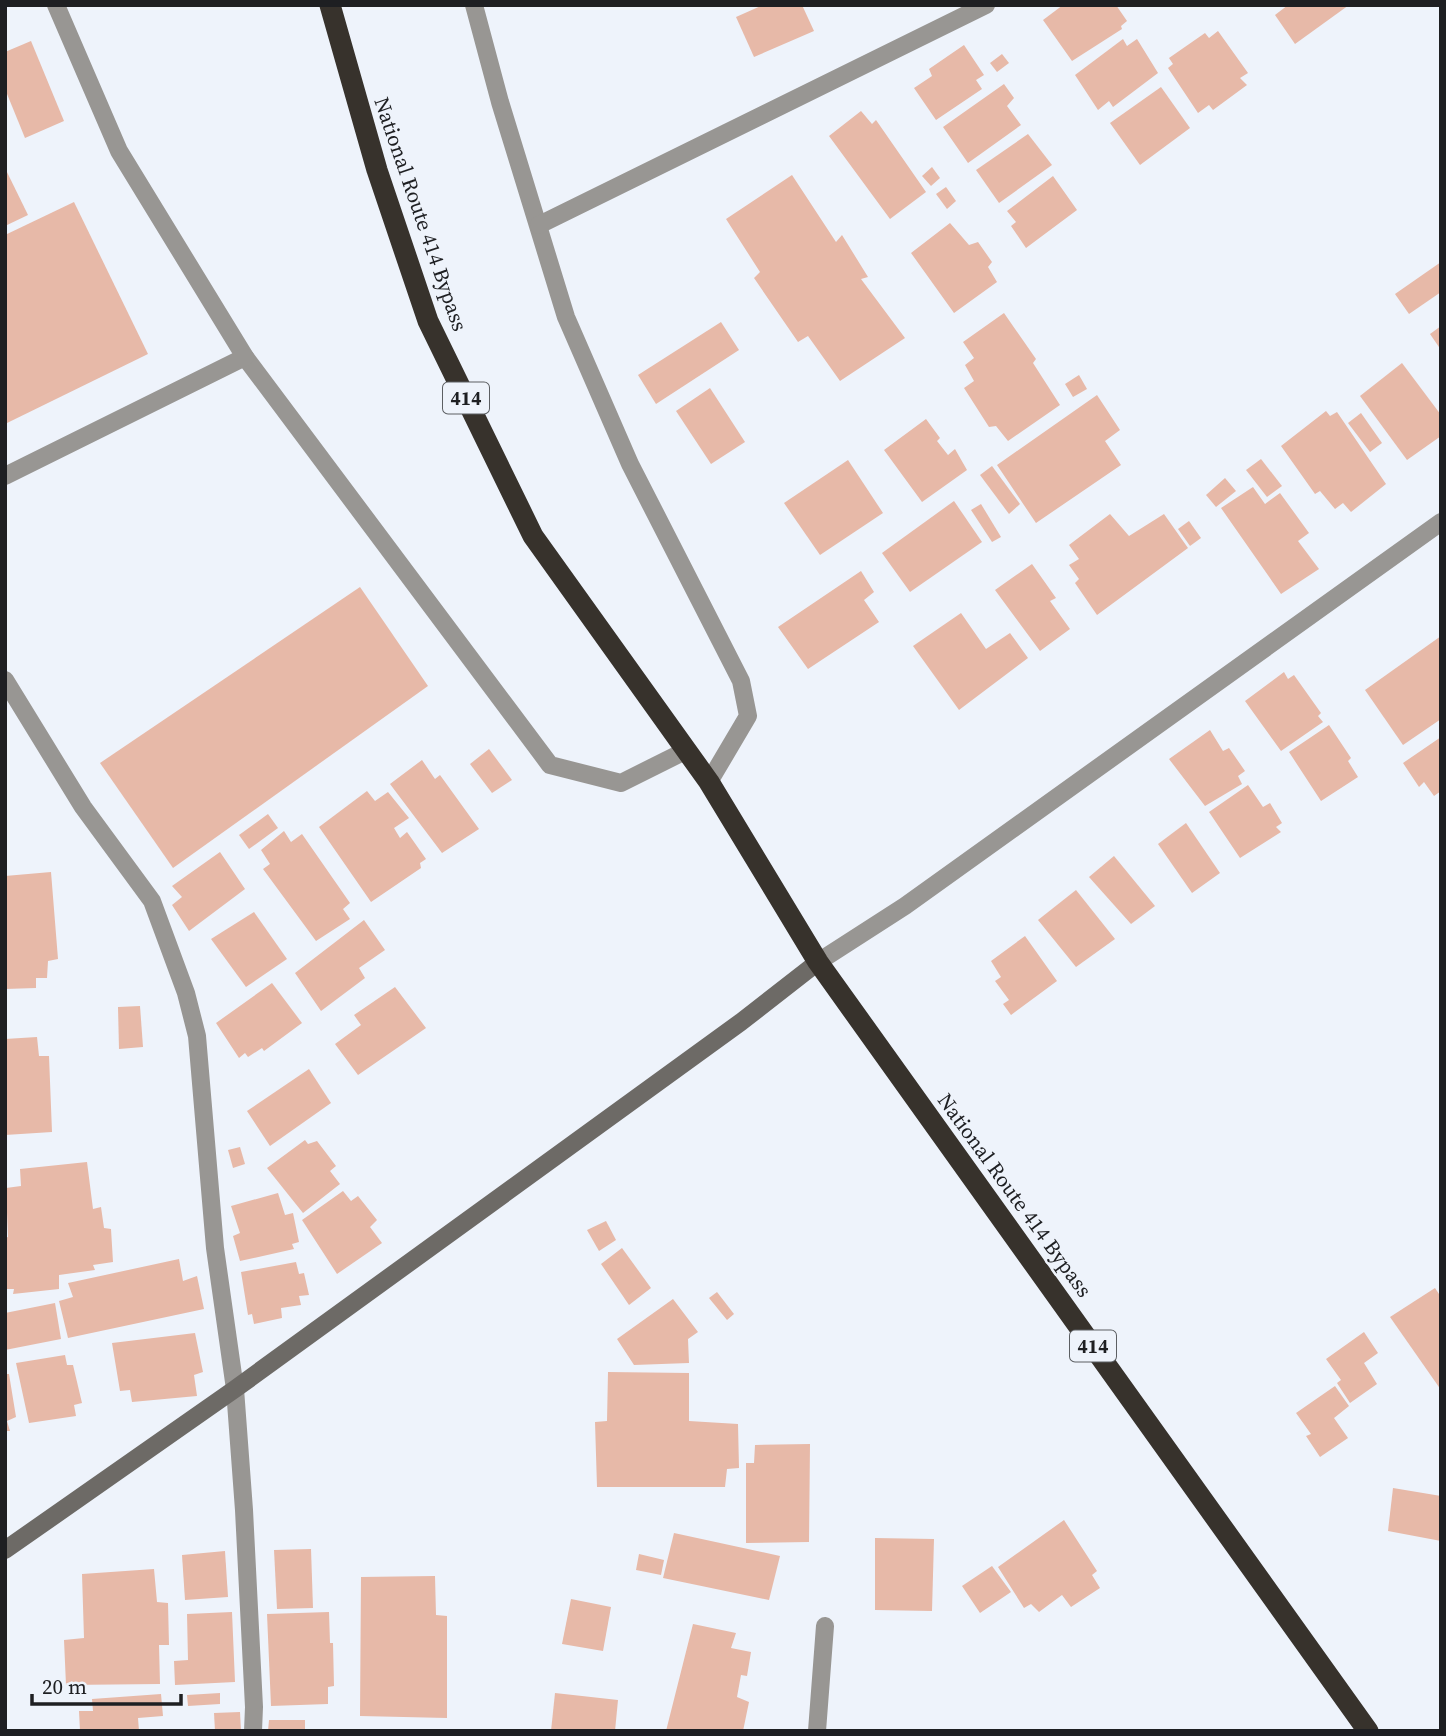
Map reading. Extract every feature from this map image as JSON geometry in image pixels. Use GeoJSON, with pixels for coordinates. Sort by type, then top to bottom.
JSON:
{"type":"FeatureCollection","features":[{"type":"Feature","properties":{"kind":"highway","name":"National Route 414 Bypass"},"geometry":{"type":"LineString","coordinates":[[330,5],[377,170],[428,321],[533,536],[685,751]]}},
{"type":"Feature","properties":{"kind":"highway","name":"414"},"geometry":{"type":"LineString","coordinates":[[685,751],[709,782]]}},
{"type":"Feature","properties":{"kind":"highway","name":"National Route 414 Bypass"},"geometry":{"type":"LineString","coordinates":[[709,782],[818,962],[1368,1731]]}},
{"type":"Feature","properties":{"kind":"street"},"geometry":{"type":"LineString","coordinates":[[56,5],[118,151],[245,357],[550,765],[621,783],[685,751]]}},
{"type":"Feature","properties":{"kind":"street"},"geometry":{"type":"LineString","coordinates":[[474,5],[500,102],[566,317],[630,464],[741,681],[748,716],[709,782]]}},
{"type":"Feature","properties":{"kind":"street"},"geometry":{"type":"LineString","coordinates":[[539,225],[986,5]]}},
{"type":"Feature","properties":{"kind":"street"},"geometry":{"type":"LineString","coordinates":[[5,476],[245,357]]}},
{"type":"Feature","properties":{"kind":"street"},"geometry":{"type":"LineString","coordinates":[[5,1550],[235,1389],[741,1022],[818,962],[905,906],[1441,522]]}},
{"type":"Feature","properties":{"kind":"street"},"geometry":{"type":"LineString","coordinates":[[5,680],[83,807],[152,901],[186,993],[197,1036],[215,1248],[235,1389],[245,1536],[253,1731]]}},
{"type":"Feature","properties":{"kind":"street"},"geometry":{"type":"LineString","coordinates":[[817,1731],[825,1626]]}},
{"type":"Feature","properties":{"kind":"building"},"geometry":{"type":"Polygon","coordinates":[[[763,5],[802,5],[814,31],[754,57],[736,17],[763,5]]]}},
{"type":"Feature","properties":{"kind":"building"},"geometry":{"type":"Polygon","coordinates":[[[1063,5],[1116,5],[1127,21],[1121,26],[1122,29],[1072,61],[1043,20],[1063,5]]]}},
{"type":"Feature","properties":{"kind":"building"},"geometry":{"type":"Polygon","coordinates":[[[1288,5],[1349,5],[1295,44],[1275,15],[1288,5]]]}},
{"type":"Feature","properties":{"kind":"building"},"geometry":{"type":"Polygon","coordinates":[[[1218,31],[1248,73],[1240,78],[1247,85],[1213,110],[1209,105],[1198,113],[1168,68],[1173,64],[1169,58],[1205,33],[1209,38],[1218,31]]]}},
{"type":"Feature","properties":{"kind":"building"},"geometry":{"type":"Polygon","coordinates":[[[1123,39],[1127,46],[1137,39],[1158,73],[1113,107],[1109,101],[1098,110],[1075,75],[1123,39]]]}},
{"type":"Feature","properties":{"kind":"building"},"geometry":{"type":"Polygon","coordinates":[[[31,41],[64,121],[25,138],[5,89],[5,52],[31,41]]]}},
{"type":"Feature","properties":{"kind":"building"},"geometry":{"type":"Polygon","coordinates":[[[964,45],[984,75],[976,80],[982,89],[936,120],[914,88],[932,76],[929,69],[964,45]]]}},
{"type":"Feature","properties":{"kind":"building"},"geometry":{"type":"Polygon","coordinates":[[[1002,54],[1009,63],[997,72],[990,63],[1002,54]]]}},
{"type":"Feature","properties":{"kind":"building"},"geometry":{"type":"Polygon","coordinates":[[[1004,84],[1014,98],[1007,106],[1021,125],[968,163],[943,127],[1004,84]]]}},
{"type":"Feature","properties":{"kind":"building"},"geometry":{"type":"Polygon","coordinates":[[[1161,87],[1190,128],[1140,165],[1110,123],[1161,87]]]}},
{"type":"Feature","properties":{"kind":"building"},"geometry":{"type":"Polygon","coordinates":[[[861,111],[872,124],[876,120],[926,192],[890,219],[829,136],[861,111]]]}},
{"type":"Feature","properties":{"kind":"building"},"geometry":{"type":"Polygon","coordinates":[[[1028,134],[1052,165],[999,203],[976,170],[1028,134]]]}},
{"type":"Feature","properties":{"kind":"building"},"geometry":{"type":"Polygon","coordinates":[[[932,167],[940,178],[931,186],[922,176],[932,167]]]}},
{"type":"Feature","properties":{"kind":"building"},"geometry":{"type":"Polygon","coordinates":[[[5,168],[28,215],[5,226],[5,168]]]}},
{"type":"Feature","properties":{"kind":"building"},"geometry":{"type":"Polygon","coordinates":[[[792,175],[836,242],[842,235],[868,277],[861,279],[905,338],[840,381],[808,336],[798,342],[754,278],[760,272],[726,219],[792,175]]]}},
{"type":"Feature","properties":{"kind":"building"},"geometry":{"type":"Polygon","coordinates":[[[1053,176],[1077,210],[1026,248],[1011,226],[1016,222],[1007,211],[1053,176]]]}},
{"type":"Feature","properties":{"kind":"building"},"geometry":{"type":"Polygon","coordinates":[[[946,187],[956,201],[947,209],[936,194],[946,187]]]}},
{"type":"Feature","properties":{"kind":"building"},"geometry":{"type":"Polygon","coordinates":[[[74,202],[148,354],[5,424],[5,235],[74,202]]]}},
{"type":"Feature","properties":{"kind":"building"},"geometry":{"type":"Polygon","coordinates":[[[950,223],[969,245],[978,242],[992,262],[988,267],[997,282],[954,313],[911,253],[950,223]]]}},
{"type":"Feature","properties":{"kind":"building"},"geometry":{"type":"Polygon","coordinates":[[[1441,262],[1441,292],[1409,314],[1395,294],[1441,262]]]}},
{"type":"Feature","properties":{"kind":"building"},"geometry":{"type":"Polygon","coordinates":[[[1004,313],[1036,359],[1033,363],[1060,405],[1008,441],[996,426],[989,427],[964,388],[974,381],[965,365],[974,358],[963,342],[1004,313]]]}},
{"type":"Feature","properties":{"kind":"building"},"geometry":{"type":"Polygon","coordinates":[[[721,322],[739,350],[656,404],[638,375],[721,322]]]}},
{"type":"Feature","properties":{"kind":"building"},"geometry":{"type":"Polygon","coordinates":[[[1441,326],[1441,350],[1430,334],[1441,326]]]}},
{"type":"Feature","properties":{"kind":"building"},"geometry":{"type":"Polygon","coordinates":[[[1402,363],[1441,415],[1441,436],[1407,460],[1360,396],[1402,363]]]}},
{"type":"Feature","properties":{"kind":"building"},"geometry":{"type":"Polygon","coordinates":[[[1079,375],[1087,389],[1073,397],[1065,384],[1079,375]]]}},
{"type":"Feature","properties":{"kind":"building"},"geometry":{"type":"Polygon","coordinates":[[[710,388],[745,442],[711,464],[676,411],[710,388]]]}},
{"type":"Feature","properties":{"kind":"building"},"geometry":{"type":"Polygon","coordinates":[[[1097,395],[1120,430],[1105,441],[1121,465],[1036,523],[997,465],[1097,395]]]}},
{"type":"Feature","properties":{"kind":"building"},"geometry":{"type":"Polygon","coordinates":[[[1326,411],[1330,416],[1337,412],[1386,484],[1351,512],[1343,503],[1335,509],[1320,491],[1315,494],[1281,446],[1326,411]]]}},
{"type":"Feature","properties":{"kind":"building"},"geometry":{"type":"Polygon","coordinates":[[[1361,413],[1382,443],[1370,452],[1348,423],[1361,413]]]}},
{"type":"Feature","properties":{"kind":"building"},"geometry":{"type":"Polygon","coordinates":[[[926,419],[948,455],[955,449],[967,470],[922,502],[884,450],[926,419]]]}},
{"type":"Feature","properties":{"kind":"building"},"geometry":{"type":"Polygon","coordinates":[[[1261,459],[1282,486],[1267,497],[1246,470],[1261,459]]]}},
{"type":"Feature","properties":{"kind":"building"},"geometry":{"type":"Polygon","coordinates":[[[848,460],[883,513],[820,555],[784,503],[848,460]]]}},
{"type":"Feature","properties":{"kind":"building"},"geometry":{"type":"Polygon","coordinates":[[[992,466],[1020,504],[1009,514],[980,475],[992,466]]]}},
{"type":"Feature","properties":{"kind":"building"},"geometry":{"type":"Polygon","coordinates":[[[1225,478],[1236,491],[1216,507],[1206,495],[1225,478]]]}},
{"type":"Feature","properties":{"kind":"building"},"geometry":{"type":"Polygon","coordinates":[[[1253,487],[1265,504],[1280,493],[1309,533],[1298,541],[1319,569],[1281,594],[1221,508],[1253,487]]]}},
{"type":"Feature","properties":{"kind":"building"},"geometry":{"type":"Polygon","coordinates":[[[954,501],[982,542],[910,592],[882,553],[954,501]]]}},
{"type":"Feature","properties":{"kind":"building"},"geometry":{"type":"Polygon","coordinates":[[[981,504],[1001,537],[992,542],[971,510],[981,504]]]}},
{"type":"Feature","properties":{"kind":"building"},"geometry":{"type":"Polygon","coordinates":[[[1110,514],[1129,536],[1164,514],[1188,548],[1097,615],[1075,583],[1079,579],[1069,565],[1079,559],[1069,545],[1110,514]]]}},
{"type":"Feature","properties":{"kind":"building"},"geometry":{"type":"Polygon","coordinates":[[[1189,521],[1201,538],[1190,546],[1178,529],[1189,521]]]}},
{"type":"Feature","properties":{"kind":"building"},"geometry":{"type":"Polygon","coordinates":[[[1032,564],[1056,598],[1050,601],[1070,629],[1040,651],[995,590],[1032,564]]]}},
{"type":"Feature","properties":{"kind":"building"},"geometry":{"type":"Polygon","coordinates":[[[861,571],[874,592],[864,600],[879,622],[808,669],[778,627],[861,571]]]}},
{"type":"Feature","properties":{"kind":"building"},"geometry":{"type":"Polygon","coordinates":[[[360,587],[428,686],[173,868],[100,763],[360,587]]]}},
{"type":"Feature","properties":{"kind":"building"},"geometry":{"type":"Polygon","coordinates":[[[961,613],[986,649],[1010,633],[1028,658],[959,710],[913,646],[961,613]]]}},
{"type":"Feature","properties":{"kind":"building"},"geometry":{"type":"Polygon","coordinates":[[[1441,636],[1441,719],[1403,745],[1365,690],[1441,636]]]}},
{"type":"Feature","properties":{"kind":"building"},"geometry":{"type":"Polygon","coordinates":[[[1284,672],[1288,679],[1294,675],[1321,713],[1318,716],[1323,722],[1281,751],[1245,701],[1284,672]]]}},
{"type":"Feature","properties":{"kind":"building"},"geometry":{"type":"Polygon","coordinates":[[[1329,725],[1351,758],[1348,761],[1358,777],[1321,801],[1289,752],[1329,725]]]}},
{"type":"Feature","properties":{"kind":"building"},"geometry":{"type":"Polygon","coordinates":[[[1210,730],[1223,751],[1229,748],[1245,771],[1238,776],[1242,784],[1205,806],[1169,759],[1210,730]]]}},
{"type":"Feature","properties":{"kind":"building"},"geometry":{"type":"Polygon","coordinates":[[[1441,737],[1441,791],[1434,796],[1424,782],[1419,787],[1403,763],[1441,737]]]}},
{"type":"Feature","properties":{"kind":"building"},"geometry":{"type":"Polygon","coordinates":[[[489,749],[512,780],[492,793],[470,764],[489,749]]]}},
{"type":"Feature","properties":{"kind":"building"},"geometry":{"type":"Polygon","coordinates":[[[422,760],[435,779],[440,775],[479,829],[442,853],[390,784],[422,760]]]}},
{"type":"Feature","properties":{"kind":"building"},"geometry":{"type":"Polygon","coordinates":[[[1248,785],[1263,807],[1270,803],[1282,823],[1276,827],[1281,832],[1240,858],[1209,812],[1248,785]]]}},
{"type":"Feature","properties":{"kind":"building"},"geometry":{"type":"Polygon","coordinates":[[[367,791],[375,801],[388,792],[409,818],[394,828],[400,838],[407,832],[426,859],[420,863],[421,868],[371,902],[319,827],[367,791]]]}},
{"type":"Feature","properties":{"kind":"building"},"geometry":{"type":"Polygon","coordinates":[[[268,814],[278,828],[249,849],[239,835],[268,814]]]}},
{"type":"Feature","properties":{"kind":"building"},"geometry":{"type":"Polygon","coordinates":[[[1186,823],[1220,873],[1192,893],[1158,844],[1186,823]]]}},
{"type":"Feature","properties":{"kind":"building"},"geometry":{"type":"Polygon","coordinates":[[[284,831],[291,842],[302,834],[350,903],[343,909],[350,919],[316,941],[263,869],[270,864],[261,850],[284,831]]]}},
{"type":"Feature","properties":{"kind":"building"},"geometry":{"type":"Polygon","coordinates":[[[220,852],[245,889],[189,931],[172,905],[182,897],[172,886],[220,852]]]}},
{"type":"Feature","properties":{"kind":"building"},"geometry":{"type":"Polygon","coordinates":[[[1114,856],[1155,906],[1131,924],[1089,877],[1114,856]]]}},
{"type":"Feature","properties":{"kind":"building"},"geometry":{"type":"Polygon","coordinates":[[[51,872],[58,959],[48,961],[47,978],[36,978],[36,988],[5,989],[5,876],[51,872]]]}},
{"type":"Feature","properties":{"kind":"building"},"geometry":{"type":"Polygon","coordinates":[[[1076,890],[1115,939],[1076,967],[1038,920],[1076,890]]]}},
{"type":"Feature","properties":{"kind":"building"},"geometry":{"type":"Polygon","coordinates":[[[254,912],[287,959],[246,987],[211,939],[254,912]]]}},
{"type":"Feature","properties":{"kind":"building"},"geometry":{"type":"Polygon","coordinates":[[[364,920],[385,950],[359,968],[365,978],[321,1011],[295,973],[364,920]]]}},
{"type":"Feature","properties":{"kind":"building"},"geometry":{"type":"Polygon","coordinates":[[[1025,936],[1057,981],[1011,1015],[1003,1004],[1009,1000],[995,981],[1001,977],[991,961],[1025,936]]]}},
{"type":"Feature","properties":{"kind":"building"},"geometry":{"type":"Polygon","coordinates":[[[272,983],[302,1023],[264,1051],[262,1048],[248,1057],[245,1053],[239,1058],[216,1023],[272,983]]]}},
{"type":"Feature","properties":{"kind":"building"},"geometry":{"type":"Polygon","coordinates":[[[395,987],[426,1028],[358,1075],[335,1044],[361,1025],[354,1015],[395,987]]]}},
{"type":"Feature","properties":{"kind":"building"},"geometry":{"type":"Polygon","coordinates":[[[140,1006],[143,1047],[119,1049],[118,1007],[140,1006]]]}},
{"type":"Feature","properties":{"kind":"building"},"geometry":{"type":"Polygon","coordinates":[[[37,1037],[39,1056],[49,1056],[52,1132],[5,1135],[5,1039],[37,1037]]]}},
{"type":"Feature","properties":{"kind":"building"},"geometry":{"type":"Polygon","coordinates":[[[309,1069],[331,1103],[270,1146],[247,1111],[309,1069]]]}},
{"type":"Feature","properties":{"kind":"building"},"geometry":{"type":"Polygon","coordinates":[[[305,1140],[308,1144],[317,1141],[336,1166],[330,1171],[340,1184],[303,1213],[267,1168],[305,1140]]]}},
{"type":"Feature","properties":{"kind":"building"},"geometry":{"type":"Polygon","coordinates":[[[240,1147],[245,1164],[233,1168],[228,1150],[240,1147]]]}},
{"type":"Feature","properties":{"kind":"building"},"geometry":{"type":"Polygon","coordinates":[[[87,1162],[93,1209],[101,1207],[104,1228],[111,1229],[113,1262],[93,1265],[95,1270],[59,1275],[59,1289],[13,1294],[14,1289],[5,1289],[5,1238],[8,1237],[6,1188],[21,1186],[20,1169],[87,1162]]]}},
{"type":"Feature","properties":{"kind":"building"},"geometry":{"type":"Polygon","coordinates":[[[343,1191],[351,1201],[358,1196],[377,1220],[370,1227],[382,1243],[337,1274],[302,1220],[343,1191]]]}},
{"type":"Feature","properties":{"kind":"building"},"geometry":{"type":"Polygon","coordinates":[[[278,1193],[285,1215],[293,1213],[299,1242],[292,1244],[294,1249],[240,1261],[233,1236],[240,1233],[231,1206],[278,1193]]]}},
{"type":"Feature","properties":{"kind":"building"},"geometry":{"type":"Polygon","coordinates":[[[606,1221],[616,1240],[599,1251],[587,1230],[606,1221]]]}},
{"type":"Feature","properties":{"kind":"building"},"geometry":{"type":"Polygon","coordinates":[[[622,1248],[651,1288],[629,1305],[601,1264],[622,1248]]]}},
{"type":"Feature","properties":{"kind":"building"},"geometry":{"type":"Polygon","coordinates":[[[179,1259],[183,1281],[197,1276],[204,1309],[68,1338],[59,1301],[73,1297],[68,1283],[179,1259]]]}},
{"type":"Feature","properties":{"kind":"building"},"geometry":{"type":"Polygon","coordinates":[[[296,1262],[299,1274],[304,1273],[309,1295],[299,1296],[301,1305],[281,1308],[282,1318],[254,1324],[252,1314],[248,1315],[241,1272],[296,1262]]]}},
{"type":"Feature","properties":{"kind":"building"},"geometry":{"type":"Polygon","coordinates":[[[1435,1288],[1441,1297],[1441,1390],[1390,1317],[1435,1288]]]}},
{"type":"Feature","properties":{"kind":"building"},"geometry":{"type":"Polygon","coordinates":[[[717,1292],[734,1314],[727,1320],[709,1298],[717,1292]]]}},
{"type":"Feature","properties":{"kind":"building"},"geometry":{"type":"Polygon","coordinates":[[[673,1299],[698,1332],[688,1339],[689,1363],[634,1365],[617,1339],[673,1299]]]}},
{"type":"Feature","properties":{"kind":"building"},"geometry":{"type":"Polygon","coordinates":[[[55,1303],[61,1339],[5,1350],[5,1313],[55,1303]]]}},
{"type":"Feature","properties":{"kind":"building"},"geometry":{"type":"Polygon","coordinates":[[[1364,1332],[1378,1353],[1364,1363],[1377,1384],[1350,1403],[1337,1383],[1341,1380],[1326,1359],[1364,1332]]]}},
{"type":"Feature","properties":{"kind":"building"},"geometry":{"type":"Polygon","coordinates":[[[195,1333],[203,1372],[194,1375],[197,1396],[132,1402],[130,1390],[120,1391],[112,1343],[195,1333]]]}},
{"type":"Feature","properties":{"kind":"building"},"geometry":{"type":"Polygon","coordinates":[[[65,1355],[67,1365],[73,1365],[82,1403],[74,1405],[76,1416],[29,1423],[16,1363],[65,1355]]]}},
{"type":"Feature","properties":{"kind":"building"},"geometry":{"type":"Polygon","coordinates":[[[608,1372],[689,1373],[689,1421],[738,1424],[739,1468],[727,1469],[725,1487],[597,1487],[595,1422],[607,1421],[608,1372]]]}},
{"type":"Feature","properties":{"kind":"building"},"geometry":{"type":"Polygon","coordinates":[[[5,1374],[9,1374],[16,1417],[7,1421],[10,1431],[5,1431],[5,1374]]]}},
{"type":"Feature","properties":{"kind":"building"},"geometry":{"type":"Polygon","coordinates":[[[1335,1386],[1349,1406],[1334,1418],[1348,1438],[1320,1457],[1306,1436],[1311,1434],[1296,1413],[1335,1386]]]}},
{"type":"Feature","properties":{"kind":"building"},"geometry":{"type":"Polygon","coordinates":[[[810,1444],[809,1542],[746,1543],[746,1463],[754,1463],[755,1445],[810,1444]]]}},
{"type":"Feature","properties":{"kind":"building"},"geometry":{"type":"Polygon","coordinates":[[[1393,1488],[1441,1496],[1441,1541],[1388,1531],[1393,1488]]]}},
{"type":"Feature","properties":{"kind":"building"},"geometry":{"type":"Polygon","coordinates":[[[1064,1520],[1097,1571],[1092,1575],[1100,1588],[1071,1607],[1062,1595],[1039,1612],[1031,1604],[1024,1608],[998,1567],[1064,1520]]]}},
{"type":"Feature","properties":{"kind":"building"},"geometry":{"type":"Polygon","coordinates":[[[674,1533],[780,1556],[769,1600],[663,1578],[674,1533]]]}},
{"type":"Feature","properties":{"kind":"building"},"geometry":{"type":"Polygon","coordinates":[[[875,1538],[934,1539],[932,1611],[875,1610],[875,1538]]]}},
{"type":"Feature","properties":{"kind":"building"},"geometry":{"type":"Polygon","coordinates":[[[311,1549],[313,1608],[277,1609],[274,1550],[311,1549]]]}},
{"type":"Feature","properties":{"kind":"building"},"geometry":{"type":"Polygon","coordinates":[[[225,1551],[228,1597],[185,1600],[182,1555],[225,1551]]]}},
{"type":"Feature","properties":{"kind":"building"},"geometry":{"type":"Polygon","coordinates":[[[639,1554],[664,1560],[661,1575],[636,1570],[639,1554]]]}},
{"type":"Feature","properties":{"kind":"building"},"geometry":{"type":"Polygon","coordinates":[[[992,1566],[1011,1592],[980,1613],[962,1586],[992,1566]]]}},
{"type":"Feature","properties":{"kind":"building"},"geometry":{"type":"Polygon","coordinates":[[[154,1569],[157,1602],[168,1603],[169,1645],[159,1645],[160,1684],[66,1685],[64,1640],[84,1638],[82,1574],[154,1569]]]}},
{"type":"Feature","properties":{"kind":"building"},"geometry":{"type":"Polygon","coordinates":[[[435,1576],[436,1615],[447,1616],[447,1718],[360,1716],[361,1577],[435,1576]]]}},
{"type":"Feature","properties":{"kind":"building"},"geometry":{"type":"Polygon","coordinates":[[[571,1599],[611,1607],[603,1651],[562,1644],[571,1599]]]}},
{"type":"Feature","properties":{"kind":"building"},"geometry":{"type":"Polygon","coordinates":[[[232,1612],[235,1682],[175,1685],[174,1661],[188,1660],[187,1614],[232,1612]]]}},
{"type":"Feature","properties":{"kind":"building"},"geometry":{"type":"Polygon","coordinates":[[[329,1612],[334,1686],[328,1687],[328,1704],[271,1706],[267,1614],[329,1612]]]}},
{"type":"Feature","properties":{"kind":"building"},"geometry":{"type":"Polygon","coordinates":[[[693,1624],[736,1633],[731,1648],[751,1652],[747,1676],[741,1675],[737,1697],[749,1702],[743,1731],[666,1731],[693,1624]]]}},
{"type":"Feature","properties":{"kind":"building"},"geometry":{"type":"Polygon","coordinates":[[[220,1693],[220,1704],[188,1706],[187,1695],[220,1693]]]}},
{"type":"Feature","properties":{"kind":"building"},"geometry":{"type":"Polygon","coordinates":[[[555,1693],[618,1700],[615,1731],[551,1731],[555,1693]]]}},
{"type":"Feature","properties":{"kind":"building"},"geometry":{"type":"Polygon","coordinates":[[[161,1694],[163,1716],[138,1718],[139,1731],[80,1731],[79,1711],[93,1711],[92,1699],[161,1694]]]}},
{"type":"Feature","properties":{"kind":"building"},"geometry":{"type":"Polygon","coordinates":[[[240,1712],[241,1731],[215,1731],[214,1713],[240,1712]]]}},
{"type":"Feature","properties":{"kind":"building"},"geometry":{"type":"Polygon","coordinates":[[[269,1720],[305,1720],[305,1731],[268,1731],[269,1720]]]}}]}
